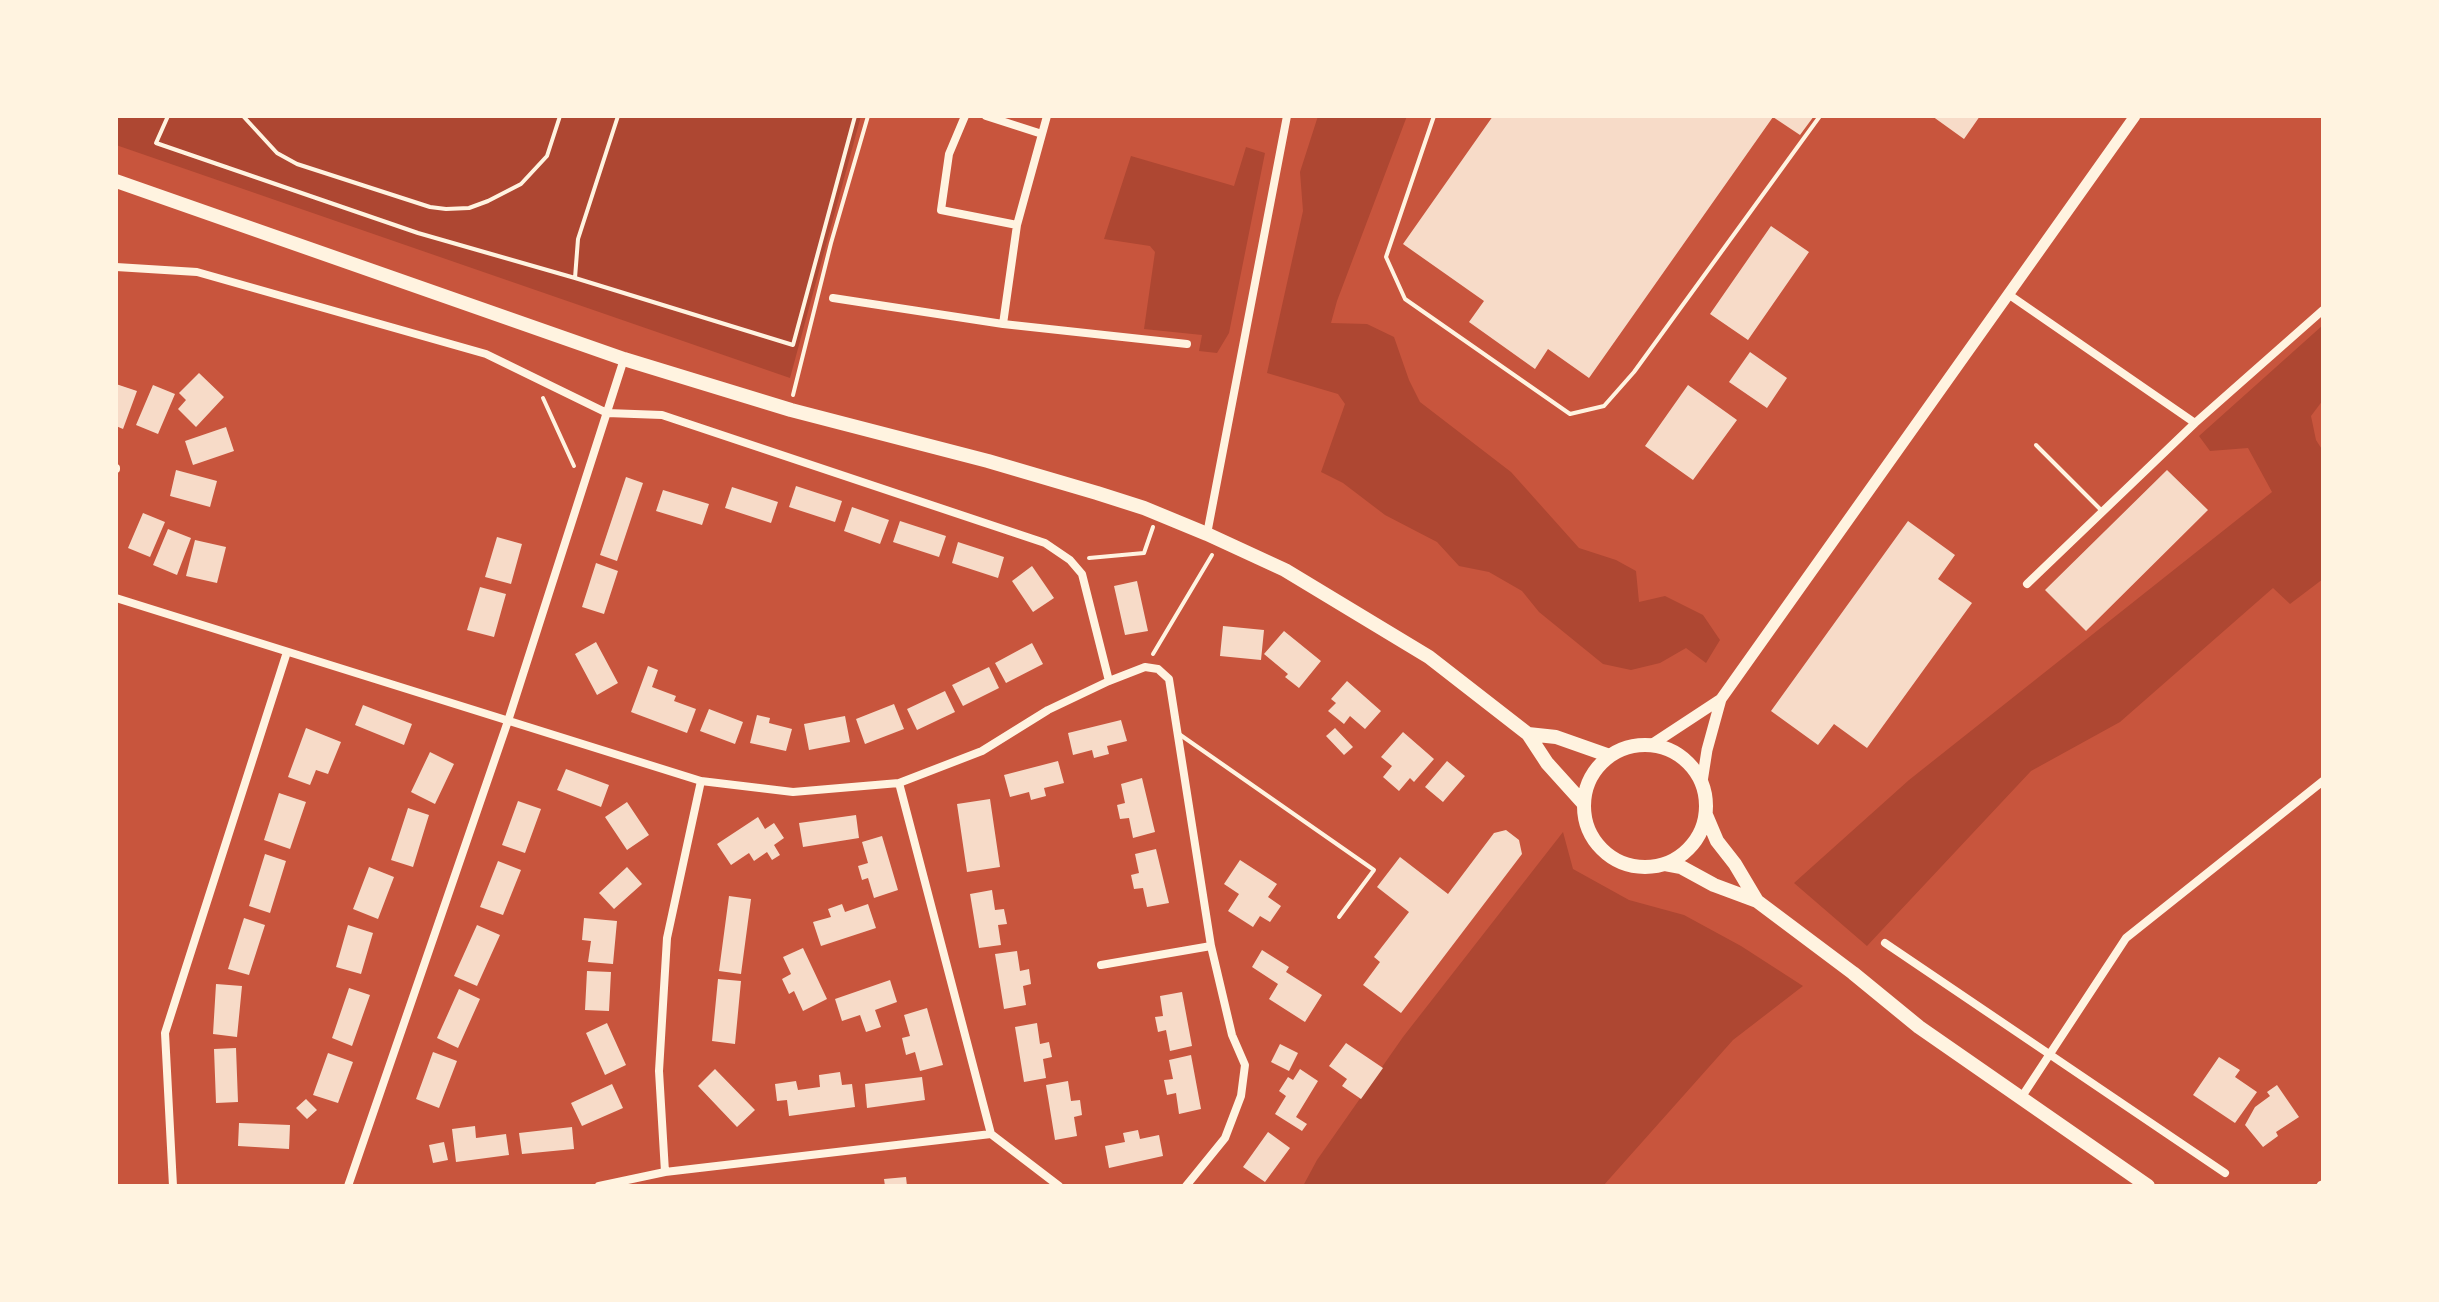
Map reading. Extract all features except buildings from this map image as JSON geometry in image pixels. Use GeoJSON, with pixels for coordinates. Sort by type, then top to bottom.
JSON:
{"type":"FeatureCollection","features":[{"type":"Feature","properties":{"kind":"main road"},"geometry":{"type":"LineString","coordinates":[[116,181],[624,359],[791,410],[988,461],[1158,514],[1207,534],[1285,570],[1429,657],[1528,734],[1547,763],[1584,804]]}},
{"type":"Feature","properties":{"kind":"main road"},"geometry":{"type":"LineString","coordinates":[[1528,734],[1556,737],[1610,756]]}},
{"type":"Feature","properties":{"kind":"main road"},"geometry":{"type":"LineString","coordinates":[[1651,745],[1681,757],[1693,768],[1702,782],[1706,815],[1699,836],[1684,853],[1665,864],[1632,866],[1609,855],[1592,837],[1584,804],[1591,777],[1610,756],[1627,747],[1651,745]]}},
{"type":"Feature","properties":{"kind":"main road"},"geometry":{"type":"LineString","coordinates":[[1706,815],[1717,841],[1757,901]]}},
{"type":"Feature","properties":{"kind":"main road"},"geometry":{"type":"LineString","coordinates":[[1665,864],[1681,867],[1714,885],[1757,901],[1919,1027],[2148,1186]]}},
{"type":"Feature","properties":{"kind":"street"},"geometry":{"type":"LineString","coordinates":[[965,116],[949,154],[941,210],[1017,225]]}},
{"type":"Feature","properties":{"kind":"street"},"geometry":{"type":"LineString","coordinates":[[986,116],[1042,134]]}},
{"type":"Feature","properties":{"kind":"street"},"geometry":{"type":"LineString","coordinates":[[1003,324],[1017,225],[1047,116]]}},
{"type":"Feature","properties":{"kind":"street"},"geometry":{"type":"LineString","coordinates":[[1207,534],[1287,116]]}},
{"type":"Feature","properties":{"kind":"street"},"geometry":{"type":"LineString","coordinates":[[1702,782],[1721,699],[2135,116]]}},
{"type":"Feature","properties":{"kind":"street"},"geometry":{"type":"LineString","coordinates":[[116,267],[197,272],[486,354],[607,413],[662,415],[1045,543],[1070,560],[1082,574],[1109,681]]}},
{"type":"Feature","properties":{"kind":"street"},"geometry":{"type":"LineString","coordinates":[[2008,294],[2195,423]]}},
{"type":"Feature","properties":{"kind":"street"},"geometry":{"type":"LineString","coordinates":[[833,298],[1003,324],[1187,344]]}},
{"type":"Feature","properties":{"kind":"street"},"geometry":{"type":"LineString","coordinates":[[2027,584],[2195,423],[2323,310]]}},
{"type":"Feature","properties":{"kind":"street"},"geometry":{"type":"LineString","coordinates":[[348,1186],[508,721],[624,359]]}},
{"type":"Feature","properties":{"kind":"street"},"geometry":{"type":"LineString","coordinates":[[116,598],[701,781],[793,792],[899,783],[982,751],[1048,710],[1109,681],[1145,667],[1158,669],[1169,679],[1211,946],[1232,1035],[1245,1065],[1241,1096],[1225,1138],[1186,1186]]}},
{"type":"Feature","properties":{"kind":"street"},"geometry":{"type":"LineString","coordinates":[[173,1186],[165,1033],[287,652]]}},
{"type":"Feature","properties":{"kind":"street"},"geometry":{"type":"LineString","coordinates":[[1651,745],[1721,699]]}},
{"type":"Feature","properties":{"kind":"street"},"geometry":{"type":"LineString","coordinates":[[665,1172],[659,1071],[667,938],[701,781]]}},
{"type":"Feature","properties":{"kind":"street"},"geometry":{"type":"LineString","coordinates":[[2021,1098],[2126,938],[2323,781]]}},
{"type":"Feature","properties":{"kind":"street"},"geometry":{"type":"LineString","coordinates":[[899,783],[991,1134],[1059,1186]]}},
{"type":"Feature","properties":{"kind":"street"},"geometry":{"type":"LineString","coordinates":[[1885,943],[2225,1173]]}},
{"type":"Feature","properties":{"kind":"street"},"geometry":{"type":"LineString","coordinates":[[1101,965],[1211,946]]}},
{"type":"Feature","properties":{"kind":"street"},"geometry":{"type":"LineString","coordinates":[[599,1186],[665,1172],[991,1134]]}},
{"type":"Feature","properties":{"kind":"lane"},"geometry":{"type":"LineString","coordinates":[[1434,116],[1386,257],[1405,299],[1570,414],[1604,406],[1634,372],[1820,116]]}},
{"type":"Feature","properties":{"kind":"lane"},"geometry":{"type":"LineString","coordinates":[[2036,445],[2103,512]]}},
{"type":"Feature","properties":{"kind":"lane"},"geometry":{"type":"LineString","coordinates":[[1177,733],[1374,870],[1339,917]]}},
{"type":"Feature","properties":{"kind":"path"},"geometry":{"type":"LineString","coordinates":[[168,116],[156,143],[418,233],[793,345],[855,116]]}},
{"type":"Feature","properties":{"kind":"path"},"geometry":{"type":"LineString","coordinates":[[243,116],[277,153],[297,164],[430,207],[446,209],[478,205],[521,184],[547,156],[560,116]]}},
{"type":"Feature","properties":{"kind":"path"},"geometry":{"type":"LineString","coordinates":[[575,278],[578,239],[618,116]]}},
{"type":"Feature","properties":{"kind":"path"},"geometry":{"type":"LineString","coordinates":[[791,410],[796,378],[831,243],[868,116]]}},
{"type":"Feature","properties":{"kind":"path"},"geometry":{"type":"LineString","coordinates":[[534,378],[583,486]]}},
{"type":"Feature","properties":{"kind":"path"},"geometry":{"type":"LineString","coordinates":[[1070,560],[1144,553],[1158,514]]}},
{"type":"Feature","properties":{"kind":"path"},"geometry":{"type":"LineString","coordinates":[[1145,667],[1221,541]]}},
{"type":"Feature","properties":{"kind":"shaded area"},"geometry":{"type":"Polygon","coordinates":[[[116,116],[861,116],[790,378],[116,145],[116,116]]]}},
{"type":"Feature","properties":{"kind":"shaded area"},"geometry":{"type":"Polygon","coordinates":[[[1318,116],[1407,116],[1331,323],[1367,324],[1394,337],[1420,402],[1511,472],[1579,548],[1616,560],[1636,571],[1639,602],[1665,596],[1703,615],[1720,640],[1706,663],[1686,648],[1660,663],[1631,670],[1603,664],[1539,612],[1522,591],[1489,572],[1459,566],[1437,542],[1385,515],[1343,483],[1321,472],[1345,404],[1338,394],[1267,373],[1303,211],[1300,172],[1318,116]]]}},
{"type":"Feature","properties":{"kind":"shaded area"},"geometry":{"type":"Polygon","coordinates":[[[1246,147],[1265,153],[1229,333],[1217,353],[1199,351],[1202,335],[1144,329],[1155,252],[1150,246],[1104,239],[1131,156],[1234,186],[1246,147]]]}},
{"type":"Feature","properties":{"kind":"shaded area"},"geometry":{"type":"Polygon","coordinates":[[[2323,325],[2323,400],[2311,416],[2316,440],[2323,451],[2323,579],[2290,604],[2273,588],[2120,722],[2031,771],[1867,946],[1794,883],[1909,780],[2272,492],[2248,448],[2210,451],[2199,436],[2323,325]]]}},
{"type":"Feature","properties":{"kind":"shaded area"},"geometry":{"type":"Polygon","coordinates":[[[1563,832],[1573,869],[1629,900],[1684,915],[1741,946],[1803,986],[1733,1040],[1603,1186],[1303,1186],[1317,1160],[1403,1037],[1563,832]]]}}]}
